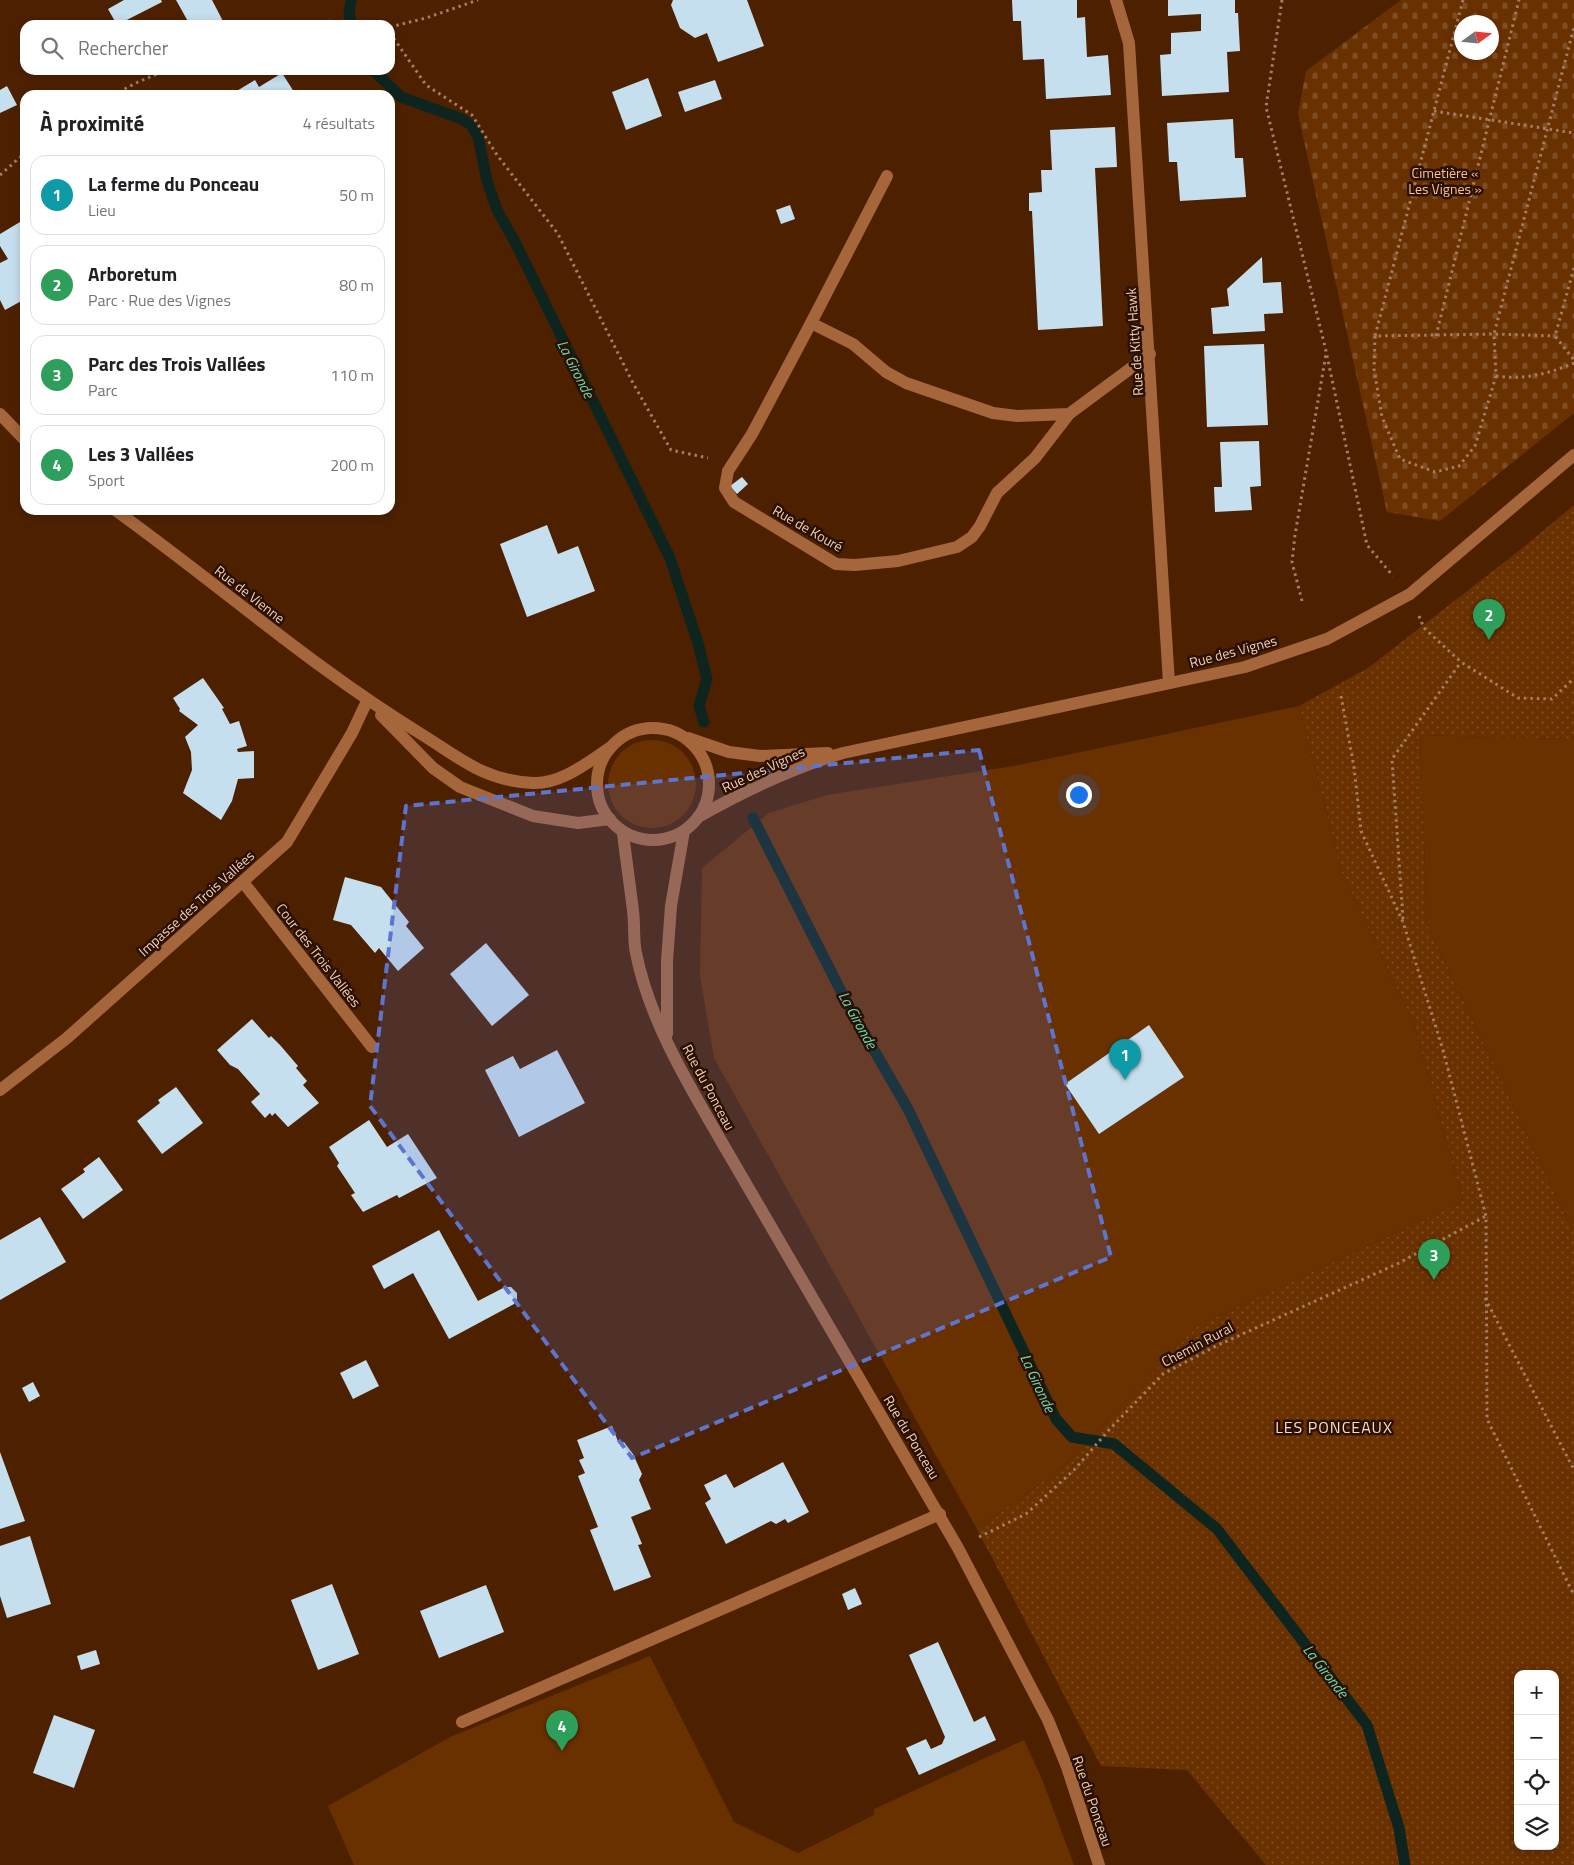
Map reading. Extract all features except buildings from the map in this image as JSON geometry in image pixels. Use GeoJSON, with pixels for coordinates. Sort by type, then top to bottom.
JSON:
{"type":"FeatureCollection","features":[{"type":"Feature","properties":{"kind":"street","name":"Rue de Kitty Hawk"},"geometry":{"type":"LineString","coordinates":[[1116,0],[1128,43],[1150,354],[1169,683]]}},
{"type":"Feature","properties":{"kind":"street","name":"Rue de Kouré"},"geometry":{"type":"LineString","coordinates":[[887,176],[752,434],[728,471],[725,488],[734,502],[747,511],[836,564],[855,565],[898,561],[957,547],[972,537],[980,526],[997,493],[1035,458],[1069,414],[1150,354]]}},
{"type":"Feature","properties":{"kind":"street"},"geometry":{"type":"LineString","coordinates":[[811,323],[853,344],[886,372],[906,383],[993,413],[1016,416],[1069,414]]}},
{"type":"Feature","properties":{"kind":"street"},"geometry":{"type":"LineString","coordinates":[[0,414],[20,435]]}},
{"type":"Feature","properties":{"kind":"street","name":"Rue des Vignes"},"geometry":{"type":"LineString","coordinates":[[698,817],[732,798],[790,772],[843,753],[1245,667],[1327,639],[1410,594],[1574,455]]}},
{"type":"Feature","properties":{"kind":"street","name":"Rue de Vienne"},"geometry":{"type":"LineString","coordinates":[[122,515],[367,701],[471,767],[502,779],[535,783],[555,780],[611,747]]}},
{"type":"Feature","properties":{"kind":"street","name":"Rue de Vienne"},"geometry":{"type":"LineString","coordinates":[[367,701],[433,768],[460,787],[533,816],[578,823],[610,819]]}},
{"type":"Feature","properties":{"kind":"street","name":"Impasse des Trois Vallées"},"geometry":{"type":"LineString","coordinates":[[0,1090],[67,1038],[287,842],[352,733],[367,701]]}},
{"type":"Feature","properties":{"kind":"street"},"geometry":{"type":"LineString","coordinates":[[646,728],[666,729],[685,737],[698,750],[706,766],[709,783],[706,801],[698,817],[684,831],[661,839],[648,839],[623,832],[610,819],[600,802],[597,782],[601,764],[611,747],[627,734],[646,728]]}},
{"type":"Feature","properties":{"kind":"street","name":"Rue des Vignes"},"geometry":{"type":"LineString","coordinates":[[685,737],[729,752],[760,756],[843,753]]}},
{"type":"Feature","properties":{"kind":"street","name":"Rue du Ponceau"},"geometry":{"type":"LineString","coordinates":[[667,1038],[667,961],[671,906],[684,831]]}},
{"type":"Feature","properties":{"kind":"street","name":"Rue du Ponceau"},"geometry":{"type":"LineString","coordinates":[[623,832],[633,910],[636,952],[651,1002],[667,1038],[693,1092],[776,1238],[940,1514],[1048,1720],[1067,1767],[1099,1865]]}},
{"type":"Feature","properties":{"kind":"street","name":"Cour des Trois Vallées"},"geometry":{"type":"LineString","coordinates":[[243,882],[372,1047]]}},
{"type":"Feature","properties":{"kind":"street"},"geometry":{"type":"LineString","coordinates":[[462,1722],[940,1514]]}},
{"type":"Feature","properties":{"kind":"path"},"geometry":{"type":"LineString","coordinates":[[395,26],[426,18],[478,0]]}},
{"type":"Feature","properties":{"kind":"path"},"geometry":{"type":"LineString","coordinates":[[1282,0],[1266,107],[1326,351],[1367,544],[1410,594],[1424,628],[1461,662],[1518,698],[1552,699],[1574,678]]}},
{"type":"Feature","properties":{"kind":"path"},"geometry":{"type":"LineString","coordinates":[[1463,0],[1375,336],[1374,369],[1382,417],[1400,459],[1435,472],[1459,466],[1475,446],[1496,376],[1494,334],[1574,27]]}},
{"type":"Feature","properties":{"kind":"path"},"geometry":{"type":"LineString","coordinates":[[1436,336],[1519,0]]}},
{"type":"Feature","properties":{"kind":"path"},"geometry":{"type":"LineString","coordinates":[[395,40],[426,85],[472,115],[498,155],[558,234],[633,383],[671,450],[704,458],[734,461]]}},
{"type":"Feature","properties":{"kind":"path"},"geometry":{"type":"LineString","coordinates":[[123,90],[156,75]]}},
{"type":"Feature","properties":{"kind":"path"},"geometry":{"type":"LineString","coordinates":[[1434,111],[1574,133]]}},
{"type":"Feature","properties":{"kind":"path"},"geometry":{"type":"LineString","coordinates":[[0,174],[20,157]]}},
{"type":"Feature","properties":{"kind":"path"},"geometry":{"type":"LineString","coordinates":[[1554,336],[1574,268]]}},
{"type":"Feature","properties":{"kind":"path"},"geometry":{"type":"LineString","coordinates":[[1375,336],[1494,334],[1554,336]]}},
{"type":"Feature","properties":{"kind":"path"},"geometry":{"type":"LineString","coordinates":[[1496,376],[1512,378],[1546,375],[1574,362],[1554,336]]}},
{"type":"Feature","properties":{"kind":"path"},"geometry":{"type":"LineString","coordinates":[[1302,601],[1292,562],[1326,351]]}},
{"type":"Feature","properties":{"kind":"path"},"geometry":{"type":"LineString","coordinates":[[1403,922],[1392,759],[1461,662]]}},
{"type":"Feature","properties":{"kind":"path"},"geometry":{"type":"LineString","coordinates":[[1341,696],[1354,767],[1361,831],[1403,922],[1442,1050],[1486,1216],[1487,1419],[1574,1596]]}},
{"type":"Feature","properties":{"kind":"path","name":"Chemin Rural"},"geometry":{"type":"LineString","coordinates":[[958,1548],[1026,1514],[1074,1470],[1108,1431],[1164,1374],[1216,1346],[1397,1264],[1486,1216]]}},
{"type":"Feature","properties":{"kind":"path"},"geometry":{"type":"LineString","coordinates":[[1485,1298],[1574,1470]]}},
{"type":"Feature","properties":{"kind":"highlighted area"},"geometry":{"type":"Polygon","coordinates":[[[979,750],[1111,1257],[632,1458],[370,1106],[406,806],[979,750]]]}},
{"type":"Feature","properties":{"kind":"green space","name":"Cimetière « Les Vignes »"},"geometry":{"type":"Polygon","coordinates":[[[1401,0],[1574,0],[1574,413],[1440,521],[1387,512],[1298,114],[1306,71],[1401,0]]]}},
{"type":"Feature","properties":{"kind":"green space"},"geometry":{"type":"Polygon","coordinates":[[[1574,505],[1574,739],[1420,735],[1427,924],[1574,1234],[1574,1865],[1266,1865],[1187,1770],[1101,1766],[977,1529],[1064,1466],[1197,1326],[1463,1201],[1414,1024],[1342,873],[1299,706],[1368,668],[1520,550],[1574,505]]]}},
{"type":"Feature","properties":{"kind":"green space"},"geometry":{"type":"Polygon","coordinates":[[[1299,706],[1342,873],[1414,1024],[1463,1201],[1197,1326],[1064,1466],[977,1529],[714,1058],[700,976],[702,868],[769,813],[827,795],[1019,765],[1299,706]]]}},
{"type":"Feature","properties":{"kind":"green space"},"geometry":{"type":"Polygon","coordinates":[[[1420,735],[1574,739],[1574,1234],[1427,924],[1420,735]]]}},
{"type":"Feature","properties":{"kind":"green space"},"geometry":{"type":"Polygon","coordinates":[[[652,740],[669,743],[677,747],[689,759],[693,767],[696,784],[693,801],[689,809],[677,821],[669,825],[652,828],[635,825],[627,821],[615,809],[611,801],[608,784],[611,767],[615,759],[627,747],[635,743],[652,740]]]}},
{"type":"Feature","properties":{"kind":"green space"},"geometry":{"type":"Polygon","coordinates":[[[650,1656],[734,1822],[798,1853],[874,1815],[874,1809],[1024,1740],[1042,1779],[1074,1865],[354,1865],[328,1806],[450,1737],[650,1656]]]}},
{"type":"Feature","properties":{"kind":"waterway","name":"La Gironde"},"geometry":{"type":"LineString","coordinates":[[351,0],[349,14],[351,20]]}},
{"type":"Feature","properties":{"kind":"waterway","name":"La Gironde"},"geometry":{"type":"LineString","coordinates":[[378,75],[394,90]]}},
{"type":"Feature","properties":{"kind":"waterway","name":"La Gironde"},"geometry":{"type":"LineString","coordinates":[[395,91],[401,97],[462,119],[471,125],[478,137],[487,181],[497,210],[515,242],[670,558],[698,643],[707,679],[699,706],[704,722]]}},
{"type":"Feature","properties":{"kind":"waterway","name":"La Gironde"},"geometry":{"type":"LineString","coordinates":[[753,818],[848,1005],[908,1109],[1056,1419],[1072,1437],[1114,1444],[1217,1529],[1367,1725],[1399,1828],[1405,1865]]}},
{"type":"Feature","properties":{"kind":"place","name":"Arboretum"},"geometry":{"type":"Point","coordinates":[1489,640]}},
{"type":"Feature","properties":{"kind":"place","name":"La ferme du Ponceau"},"geometry":{"type":"Point","coordinates":[1125,1080]}},
{"type":"Feature","properties":{"kind":"place","name":"Parc des Trois Vallées"},"geometry":{"type":"Point","coordinates":[1434,1280]}},
{"type":"Feature","properties":{"kind":"place","name":"Les 3 Vallées"},"geometry":{"type":"Point","coordinates":[562,1751]}},
{"type":"Feature","properties":{"kind":"district","name":"LES PONCEAUX"},"geometry":{"type":"Point","coordinates":[1334,1427]}}]}
